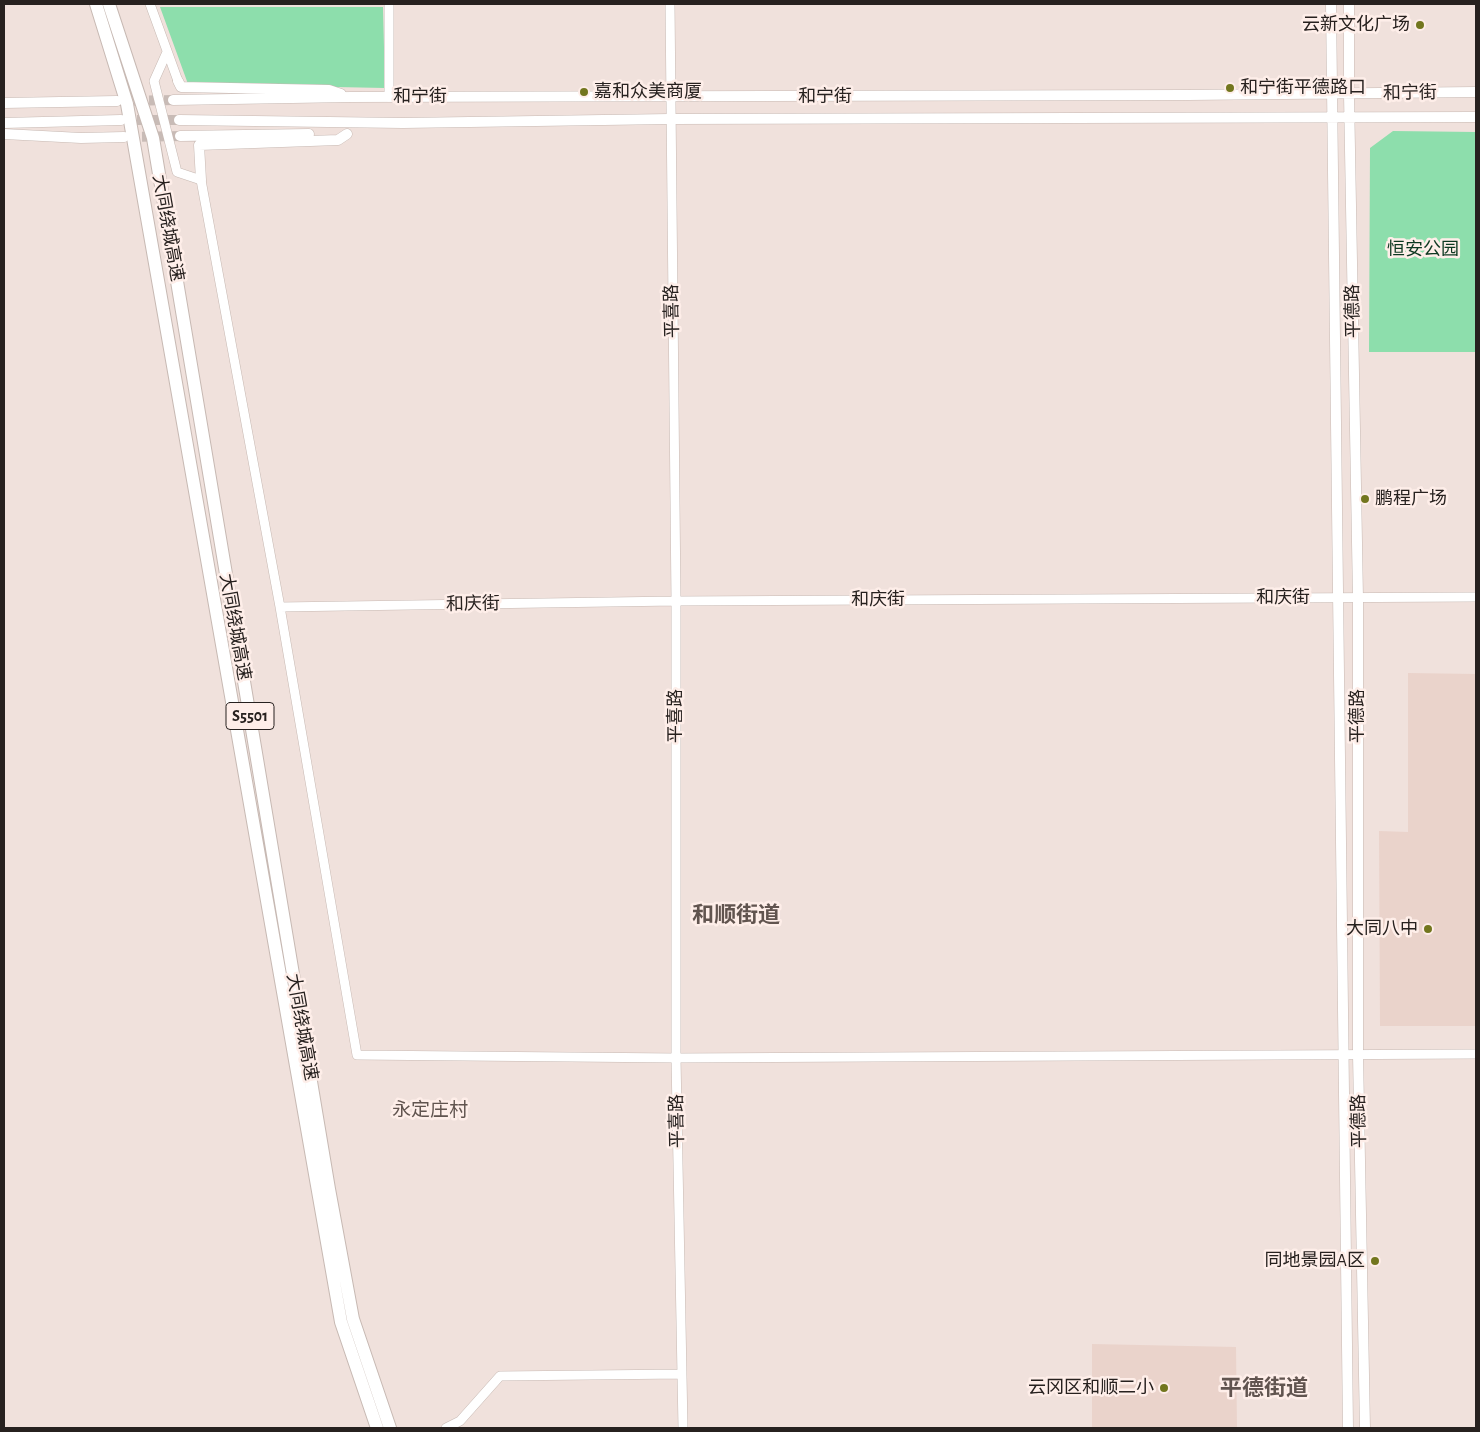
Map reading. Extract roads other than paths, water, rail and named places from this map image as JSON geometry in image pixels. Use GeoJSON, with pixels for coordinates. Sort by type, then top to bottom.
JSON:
{"type":"FeatureCollection","features":[{"type":"Feature","properties":{"kind":"highway","name":"大同绕城高速"},"geometry":{"type":"LineString","coordinates":[[96,4],[127,104],[341,1322],[377,1428]]}},
{"type":"Feature","properties":{"kind":"highway","name":"大同绕城高速"},"geometry":{"type":"LineString","coordinates":[[109,4],[152,138],[326,1170],[353,1319],[390,1428]]}},
{"type":"Feature","properties":{"kind":"main road","name":"平德路"},"geometry":{"type":"LineString","coordinates":[[1331,4],[1348,1428]]}},
{"type":"Feature","properties":{"kind":"main road","name":"平德路"},"geometry":{"type":"LineString","coordinates":[[1349,4],[1358,598],[1358,1054],[1365,1428]]}},
{"type":"Feature","properties":{"kind":"main road"},"geometry":{"type":"LineString","coordinates":[[178,81],[181,87],[329,90],[351,97]]}},
{"type":"Feature","properties":{"kind":"main road","name":"和宁街"},"geometry":{"type":"LineString","coordinates":[[173,100],[351,97],[1476,92]]}},
{"type":"Feature","properties":{"kind":"main road"},"geometry":{"type":"LineString","coordinates":[[4,103],[117,101]]}},
{"type":"Feature","properties":{"kind":"main road","name":"和宁街"},"geometry":{"type":"LineString","coordinates":[[178,120],[359,123],[670,119],[1476,117]]}},
{"type":"Feature","properties":{"kind":"main road"},"geometry":{"type":"LineString","coordinates":[[4,123],[121,120]]}},
{"type":"Feature","properties":{"kind":"main road"},"geometry":{"type":"LineString","coordinates":[[201,180],[199,145],[338,140],[359,123]]}},
{"type":"Feature","properties":{"kind":"main road"},"geometry":{"type":"LineString","coordinates":[[4,134],[80,138],[124,137]]}},
{"type":"Feature","properties":{"kind":"main road"},"geometry":{"type":"LineString","coordinates":[[180,136],[347,134]]}},
{"type":"Feature","properties":{"kind":"street"},"geometry":{"type":"LineString","coordinates":[[150,4],[178,81]]}},
{"type":"Feature","properties":{"kind":"street"},"geometry":{"type":"LineString","coordinates":[[389,4],[389,97]]}},
{"type":"Feature","properties":{"kind":"street","name":"平喜路"},"geometry":{"type":"LineString","coordinates":[[670,4],[676,601],[676,1058],[684,1428]]}},
{"type":"Feature","properties":{"kind":"street"},"geometry":{"type":"LineString","coordinates":[[167,52],[154,81],[177,172],[201,180],[280,607],[357,1055],[676,1058],[1476,1054]]}},
{"type":"Feature","properties":{"kind":"street","name":"和庆街"},"geometry":{"type":"LineString","coordinates":[[280,607],[676,601],[1476,597]]}},
{"type":"Feature","properties":{"kind":"street"},"geometry":{"type":"LineString","coordinates":[[446,1428],[460,1421],[500,1376],[682,1374]]}},
{"type":"Feature","properties":{"kind":"tunnel"},"geometry":{"type":"LineString","coordinates":[[119,101],[173,100]]}},
{"type":"Feature","properties":{"kind":"tunnel"},"geometry":{"type":"LineString","coordinates":[[122,120],[179,120]]}},
{"type":"Feature","properties":{"kind":"tunnel"},"geometry":{"type":"LineString","coordinates":[[127,137],[180,136]]}},
{"type":"Feature","properties":{"kind":"place","name":"云新文化广场"},"geometry":{"type":"Point","coordinates":[1420,25]}},
{"type":"Feature","properties":{"kind":"place","name":"和宁街平德路口"},"geometry":{"type":"Point","coordinates":[1230,88]}},
{"type":"Feature","properties":{"kind":"place","name":"嘉和众美商厦"},"geometry":{"type":"Point","coordinates":[584,92]}},
{"type":"Feature","properties":{"kind":"place","name":"鹏程广场"},"geometry":{"type":"Point","coordinates":[1365,499]}},
{"type":"Feature","properties":{"kind":"place","name":"大同八中"},"geometry":{"type":"Point","coordinates":[1428,929]}},
{"type":"Feature","properties":{"kind":"place","name":"同地景园A区"},"geometry":{"type":"Point","coordinates":[1375,1261]}},
{"type":"Feature","properties":{"kind":"place","name":"云冈区和顺二小"},"geometry":{"type":"Point","coordinates":[1164,1388]}},
{"type":"Feature","properties":{"kind":"district","name":"和顺街道"},"geometry":{"type":"Point","coordinates":[736,915]}},
{"type":"Feature","properties":{"kind":"district","name":"永定庄村"},"geometry":{"type":"Point","coordinates":[430,1110]}},
{"type":"Feature","properties":{"kind":"district","name":"平德街道"},"geometry":{"type":"Point","coordinates":[1264,1388]}},
{"type":"Feature","properties":{"kind":"park label","name":"恒安公园"},"geometry":{"type":"Point","coordinates":[1423,250]}}]}
